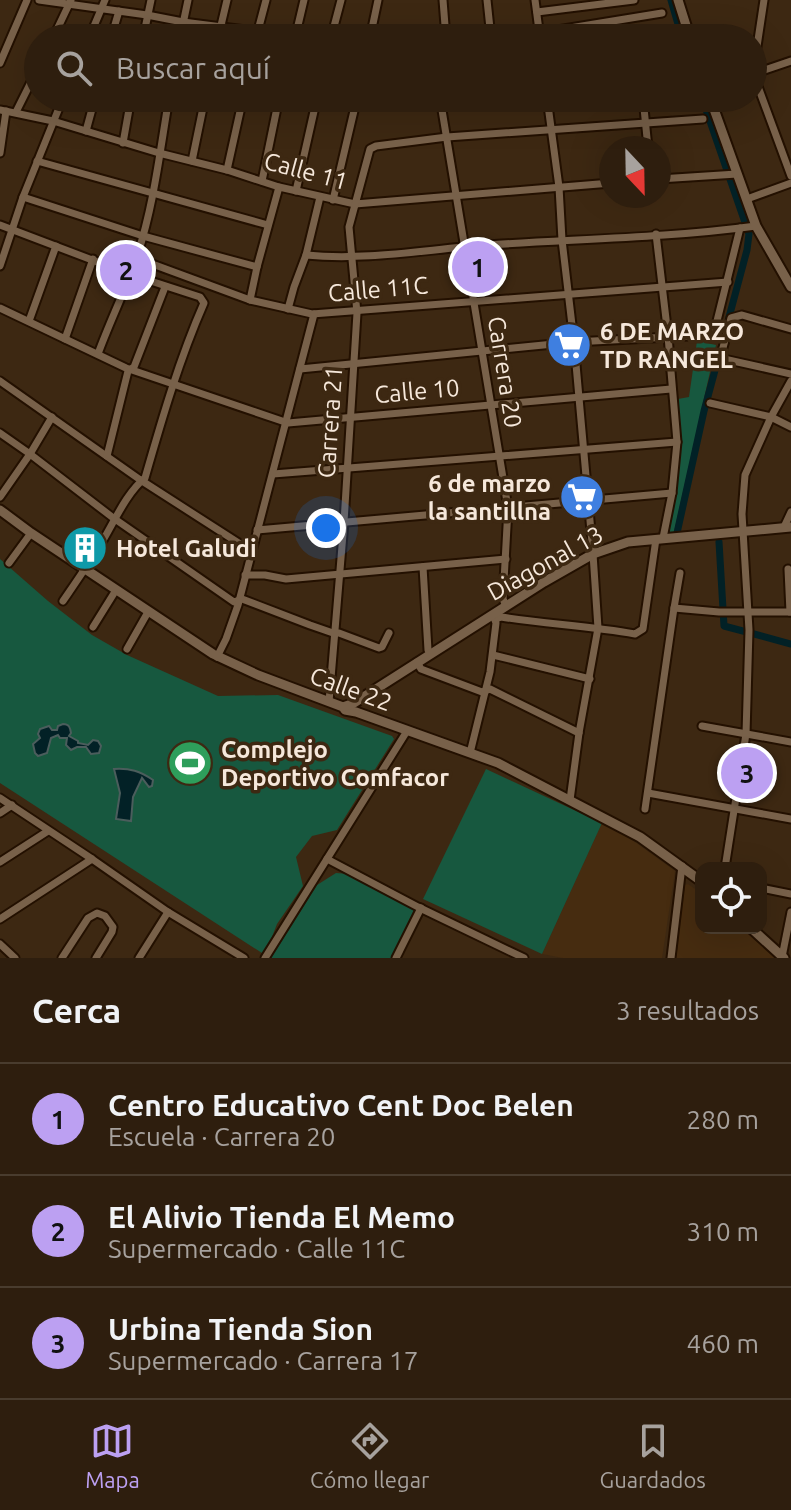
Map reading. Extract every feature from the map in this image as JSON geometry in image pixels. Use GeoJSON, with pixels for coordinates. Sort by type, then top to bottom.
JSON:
{"type":"FeatureCollection","features":[{"type":"Feature","properties":{"kind":"street"},"geometry":{"type":"LineString","coordinates":[[0,63],[27,0]]}},
{"type":"Feature","properties":{"kind":"street"},"geometry":{"type":"LineString","coordinates":[[39,0],[202,24]]}},
{"type":"Feature","properties":{"kind":"street"},"geometry":{"type":"LineString","coordinates":[[95,24],[105,0]]}},
{"type":"Feature","properties":{"kind":"street"},"geometry":{"type":"LineString","coordinates":[[145,24],[151,0]]}},
{"type":"Feature","properties":{"kind":"street"},"geometry":{"type":"LineString","coordinates":[[183,22],[188,0]]}},
{"type":"Feature","properties":{"kind":"street"},"geometry":{"type":"LineString","coordinates":[[221,24],[227,0]]}},
{"type":"Feature","properties":{"kind":"street"},"geometry":{"type":"LineString","coordinates":[[260,24],[266,0]]}},
{"type":"Feature","properties":{"kind":"street"},"geometry":{"type":"LineString","coordinates":[[298,24],[304,0]]}},
{"type":"Feature","properties":{"kind":"street"},"geometry":{"type":"LineString","coordinates":[[335,24],[341,0]]}},
{"type":"Feature","properties":{"kind":"street"},"geometry":{"type":"LineString","coordinates":[[373,24],[378,0]]}},
{"type":"Feature","properties":{"kind":"street"},"geometry":{"type":"LineString","coordinates":[[443,0],[445,24]]}},
{"type":"Feature","properties":{"kind":"street"},"geometry":{"type":"LineString","coordinates":[[487,0],[490,24]]}},
{"type":"Feature","properties":{"kind":"street"},"geometry":{"type":"LineString","coordinates":[[535,0],[538,24]]}},
{"type":"Feature","properties":{"kind":"street"},"geometry":{"type":"LineString","coordinates":[[537,12],[634,0]]}},
{"type":"Feature","properties":{"kind":"street"},"geometry":{"type":"LineString","coordinates":[[678,0],[686,24]]}},
{"type":"Feature","properties":{"kind":"street"},"geometry":{"type":"LineString","coordinates":[[760,24],[764,0]]}},
{"type":"Feature","properties":{"kind":"street"},"geometry":{"type":"LineString","coordinates":[[60,24],[70,3]]}},
{"type":"Feature","properties":{"kind":"street"},"geometry":{"type":"LineString","coordinates":[[115,24],[119,11]]}},
{"type":"Feature","properties":{"kind":"street"},"geometry":{"type":"LineString","coordinates":[[604,24],[662,13]]}},
{"type":"Feature","properties":{"kind":"street"},"geometry":{"type":"LineString","coordinates":[[767,69],[791,61]]}},
{"type":"Feature","properties":{"kind":"street"},"geometry":{"type":"LineString","coordinates":[[16,112],[24,96]]}},
{"type":"Feature","properties":{"kind":"street"},"geometry":{"type":"LineString","coordinates":[[0,153],[3,110]]}},
{"type":"Feature","properties":{"kind":"street","name":"Calle 11"},"geometry":{"type":"LineString","coordinates":[[3,110],[53,121],[279,187],[355,204],[599,184]]}},
{"type":"Feature","properties":{"kind":"street"},"geometry":{"type":"LineString","coordinates":[[1,262],[57,112]]}},
{"type":"Feature","properties":{"kind":"street"},"geometry":{"type":"LineString","coordinates":[[86,131],[91,112]]}},
{"type":"Feature","properties":{"kind":"street"},"geometry":{"type":"LineString","coordinates":[[123,143],[129,112]]}},
{"type":"Feature","properties":{"kind":"street"},"geometry":{"type":"LineString","coordinates":[[98,354],[143,236],[166,112]]}},
{"type":"Feature","properties":{"kind":"street"},"geometry":{"type":"LineString","coordinates":[[192,161],[202,112]]}},
{"type":"Feature","properties":{"kind":"street"},"geometry":{"type":"LineString","coordinates":[[227,170],[240,112]]}},
{"type":"Feature","properties":{"kind":"street"},"geometry":{"type":"LineString","coordinates":[[262,181],[276,112]]}},
{"type":"Feature","properties":{"kind":"street"},"geometry":{"type":"LineString","coordinates":[[296,191],[314,112]]}},
{"type":"Feature","properties":{"kind":"street"},"geometry":{"type":"LineString","coordinates":[[333,200],[354,112]]}},
{"type":"Feature","properties":{"kind":"street","name":"Carrera 20"},"geometry":{"type":"LineString","coordinates":[[443,112],[508,508],[503,599],[506,606]]}},
{"type":"Feature","properties":{"kind":"street"},"geometry":{"type":"LineString","coordinates":[[549,112],[574,342],[598,628],[570,800]]}},
{"type":"Feature","properties":{"kind":"street"},"geometry":{"type":"LineString","coordinates":[[644,112],[647,136]]}},
{"type":"Feature","properties":{"kind":"street"},"geometry":{"type":"LineString","coordinates":[[300,369],[574,342],[708,335],[715,329],[748,227],[747,199],[731,174],[714,112]]}},
{"type":"Feature","properties":{"kind":"street"},"geometry":{"type":"LineString","coordinates":[[767,112],[791,176]]}},
{"type":"Feature","properties":{"kind":"street"},"geometry":{"type":"LineString","coordinates":[[447,137],[703,119]]}},
{"type":"Feature","properties":{"kind":"street","name":"Carrera 21"},"geometry":{"type":"LineString","coordinates":[[329,702],[357,310],[349,227],[372,147],[447,137]]}},
{"type":"Feature","properties":{"kind":"street"},"geometry":{"type":"LineString","coordinates":[[37,161],[268,225]]}},
{"type":"Feature","properties":{"kind":"street"},"geometry":{"type":"LineString","coordinates":[[671,178],[731,174]]}},
{"type":"Feature","properties":{"kind":"street"},"geometry":{"type":"LineString","coordinates":[[747,199],[791,183]]}},
{"type":"Feature","properties":{"kind":"street"},"geometry":{"type":"LineString","coordinates":[[250,300],[279,187]]}},
{"type":"Feature","properties":{"kind":"street"},"geometry":{"type":"LineString","coordinates":[[23,197],[143,236],[257,267]]}},
{"type":"Feature","properties":{"kind":"street"},"geometry":{"type":"LineString","coordinates":[[288,309],[306,255],[320,197]]}},
{"type":"Feature","properties":{"kind":"street"},"geometry":{"type":"LineString","coordinates":[[0,225],[165,287],[200,297],[204,303],[173,383],[145,478],[63,601]]}},
{"type":"Feature","properties":{"kind":"street"},"geometry":{"type":"LineString","coordinates":[[306,255],[351,257],[748,227]]}},
{"type":"Feature","properties":{"kind":"street"},"geometry":{"type":"LineString","coordinates":[[748,227],[791,287]]}},
{"type":"Feature","properties":{"kind":"street"},"geometry":{"type":"LineString","coordinates":[[470,753],[493,655],[494,616],[635,634],[643,629],[672,493],[677,442],[656,234]]}},
{"type":"Feature","properties":{"kind":"street"},"geometry":{"type":"LineString","coordinates":[[29,321],[56,246]]}},
{"type":"Feature","properties":{"kind":"street","name":"Calle 11C"},"geometry":{"type":"LineString","coordinates":[[136,258],[250,300],[314,314],[728,282]]}},
{"type":"Feature","properties":{"kind":"street"},"geometry":{"type":"LineString","coordinates":[[65,339],[93,259]]}},
{"type":"Feature","properties":{"kind":"street"},"geometry":{"type":"LineString","coordinates":[[107,456],[128,371],[134,367],[165,287]]}},
{"type":"Feature","properties":{"kind":"street","name":"Calle 10"},"geometry":{"type":"LineString","coordinates":[[0,308],[131,369],[285,422],[671,389]]}},
{"type":"Feature","properties":{"kind":"street"},"geometry":{"type":"LineString","coordinates":[[217,657],[238,601],[314,314]]}},
{"type":"Feature","properties":{"kind":"street"},"geometry":{"type":"LineString","coordinates":[[791,329],[735,315],[731,318],[721,355],[791,374]]}},
{"type":"Feature","properties":{"kind":"street"},"geometry":{"type":"LineString","coordinates":[[0,381],[251,551]]}},
{"type":"Feature","properties":{"kind":"street"},"geometry":{"type":"LineString","coordinates":[[726,862],[746,734],[749,630],[742,532],[745,475],[791,381]]}},
{"type":"Feature","properties":{"kind":"street"},"geometry":{"type":"LineString","coordinates":[[710,403],[771,417],[791,427]]}},
{"type":"Feature","properties":{"kind":"street"},"geometry":{"type":"LineString","coordinates":[[0,497],[52,417]]}},
{"type":"Feature","properties":{"kind":"street"},"geometry":{"type":"LineString","coordinates":[[0,433],[234,602],[242,599],[379,648],[389,633]]}},
{"type":"Feature","properties":{"kind":"street"},"geometry":{"type":"LineString","coordinates":[[273,474],[677,442]]}},
{"type":"Feature","properties":{"kind":"street"},"geometry":{"type":"LineString","coordinates":[[257,530],[672,493]]}},
{"type":"Feature","properties":{"kind":"street","name":"Calle 22"},"geometry":{"type":"LineString","coordinates":[[0,510],[217,657],[343,707]]}},
{"type":"Feature","properties":{"kind":"street"},"geometry":{"type":"LineString","coordinates":[[787,527],[791,512]]}},
{"type":"Feature","properties":{"kind":"street","name":"Diagonal 13"},"geometry":{"type":"LineString","coordinates":[[343,707],[355,707],[417,662],[593,554],[628,542],[787,527]]}},
{"type":"Feature","properties":{"kind":"street"},"geometry":{"type":"LineString","coordinates":[[9,563],[31,533]]}},
{"type":"Feature","properties":{"kind":"street"},"geometry":{"type":"LineString","coordinates":[[245,575],[286,579],[506,559]]}},
{"type":"Feature","properties":{"kind":"street"},"geometry":{"type":"LineString","coordinates":[[423,567],[430,654]]}},
{"type":"Feature","properties":{"kind":"street"},"geometry":{"type":"LineString","coordinates":[[674,608],[748,613],[791,612],[788,569]]}},
{"type":"Feature","properties":{"kind":"street"},"geometry":{"type":"LineString","coordinates":[[645,809],[680,573]]}},
{"type":"Feature","properties":{"kind":"street"},"geometry":{"type":"LineString","coordinates":[[93,627],[116,590]]}},
{"type":"Feature","properties":{"kind":"street"},"geometry":{"type":"LineString","coordinates":[[127,649],[148,612]]}},
{"type":"Feature","properties":{"kind":"street"},"geometry":{"type":"LineString","coordinates":[[493,655],[590,679]]}},
{"type":"Feature","properties":{"kind":"street"},"geometry":{"type":"LineString","coordinates":[[417,662],[421,669],[482,692],[490,689],[579,733]]}},
{"type":"Feature","properties":{"kind":"street","name":"Calle 22"},"geometry":{"type":"LineString","coordinates":[[355,707],[407,731],[498,763],[640,837],[695,875]]}},
{"type":"Feature","properties":{"kind":"street"},"geometry":{"type":"LineString","coordinates":[[702,726],[791,742]]}},
{"type":"Feature","properties":{"kind":"street"},"geometry":{"type":"LineString","coordinates":[[265,958],[407,731]]}},
{"type":"Feature","properties":{"kind":"street"},"geometry":{"type":"LineString","coordinates":[[648,793],[791,819]]}},
{"type":"Feature","properties":{"kind":"street"},"geometry":{"type":"LineString","coordinates":[[0,798],[168,912],[244,958]]}},
{"type":"Feature","properties":{"kind":"street"},"geometry":{"type":"LineString","coordinates":[[0,813],[12,805]]}},
{"type":"Feature","properties":{"kind":"street"},"geometry":{"type":"LineString","coordinates":[[0,862],[48,831]]}},
{"type":"Feature","properties":{"kind":"street"},"geometry":{"type":"LineString","coordinates":[[0,919],[92,859]]}},
{"type":"Feature","properties":{"kind":"street"},"geometry":{"type":"LineString","coordinates":[[327,859],[524,958]]}},
{"type":"Feature","properties":{"kind":"street"},"geometry":{"type":"LineString","coordinates":[[671,958],[682,866]]}},
{"type":"Feature","properties":{"kind":"street"},"geometry":{"type":"LineString","coordinates":[[767,889],[791,894]]}},
{"type":"Feature","properties":{"kind":"street"},"geometry":{"type":"LineString","coordinates":[[396,958],[421,908]]}},
{"type":"Feature","properties":{"kind":"street"},"geometry":{"type":"LineString","coordinates":[[139,958],[168,912]]}},
{"type":"Feature","properties":{"kind":"street"},"geometry":{"type":"LineString","coordinates":[[783,957],[791,912]]}},
{"type":"Feature","properties":{"kind":"street"},"geometry":{"type":"LineString","coordinates":[[77,958],[64,954],[88,918],[97,913],[105,916],[113,927],[96,958]]}},
{"type":"Feature","properties":{"kind":"street"},"geometry":{"type":"LineString","coordinates":[[758,934],[783,957]]}},
{"type":"Feature","properties":{"kind":"street"},"geometry":{"type":"LineString","coordinates":[[0,944],[15,958]]}},
{"type":"Feature","properties":{"kind":"shaded area"},"geometry":{"type":"Polygon","coordinates":[[[602,823],[621,832],[675,871],[662,958],[563,958],[542,954],[602,823]]]}},
{"type":"Feature","properties":{"kind":"shaded area"},"geometry":{"type":"Polygon","coordinates":[[[685,885],[695,889],[695,934],[748,934],[776,958],[676,958],[685,885]]]}},
{"type":"Feature","properties":{"kind":"green space"},"geometry":{"type":"Polygon","coordinates":[[[697,341],[716,345],[674,532],[669,532],[677,466],[678,399],[689,397],[697,341]]]}},
{"type":"Feature","properties":{"kind":"green space","name":"Complejo Deportivo Comfacor"},"geometry":{"type":"Polygon","coordinates":[[[0,559],[92,635],[127,655],[218,696],[278,695],[392,736],[394,739],[337,830],[312,836],[296,857],[303,886],[277,924],[265,955],[0,783],[0,559]]]}},
{"type":"Feature","properties":{"kind":"green space"},"geometry":{"type":"Polygon","coordinates":[[[486,769],[602,823],[542,954],[423,899],[486,769]]]}},
{"type":"Feature","properties":{"kind":"green space"},"geometry":{"type":"Polygon","coordinates":[[[336,873],[349,874],[414,910],[391,958],[271,958],[317,885],[336,873]]]}},
{"type":"Feature","properties":{"kind":"water"},"geometry":{"type":"Polygon","coordinates":[[[63,724],[69,726],[69,736],[78,743],[88,745],[93,740],[98,741],[101,746],[99,753],[91,754],[86,747],[71,750],[66,745],[67,738],[58,735],[51,738],[47,753],[38,756],[33,744],[40,738],[40,729],[49,726],[57,730],[63,724]]]}},
{"type":"Feature","properties":{"kind":"water"},"geometry":{"type":"Polygon","coordinates":[[[114,769],[135,771],[153,780],[149,787],[142,778],[133,797],[131,821],[116,819],[120,793],[114,769]]]}},
{"type":"Feature","properties":{"kind":"waterway"},"geometry":{"type":"LineString","coordinates":[[671,0],[678,24]]}},
{"type":"Feature","properties":{"kind":"waterway"},"geometry":{"type":"LineString","coordinates":[[707,112],[749,234],[728,321]]}},
{"type":"Feature","properties":{"kind":"waterway"},"geometry":{"type":"LineString","coordinates":[[677,533],[721,348]]}},
{"type":"Feature","properties":{"kind":"waterway"},"geometry":{"type":"LineString","coordinates":[[719,542],[724,626],[791,644]]}},
{"type":"Feature","properties":{"kind":"place","name":"Centro Educativo Cent Doc Belen"},"geometry":{"type":"Point","coordinates":[478,267]}},
{"type":"Feature","properties":{"kind":"place","name":"El Alivio Tienda El Memo"},"geometry":{"type":"Point","coordinates":[126,270]}},
{"type":"Feature","properties":{"kind":"place","name":"6 DE MARZO TD RANGEL"},"geometry":{"type":"Point","coordinates":[569,345]}},
{"type":"Feature","properties":{"kind":"place","name":"6 de marzo la santillna"},"geometry":{"type":"Point","coordinates":[582,497]}},
{"type":"Feature","properties":{"kind":"place","name":"Hotel Galudi"},"geometry":{"type":"Point","coordinates":[85,548]}},
{"type":"Feature","properties":{"kind":"place","name":"Complejo Deportivo Comfacor"},"geometry":{"type":"Point","coordinates":[190,763]}},
{"type":"Feature","properties":{"kind":"place","name":"Urbina Tienda Sion"},"geometry":{"type":"Point","coordinates":[747,773]}}]}
